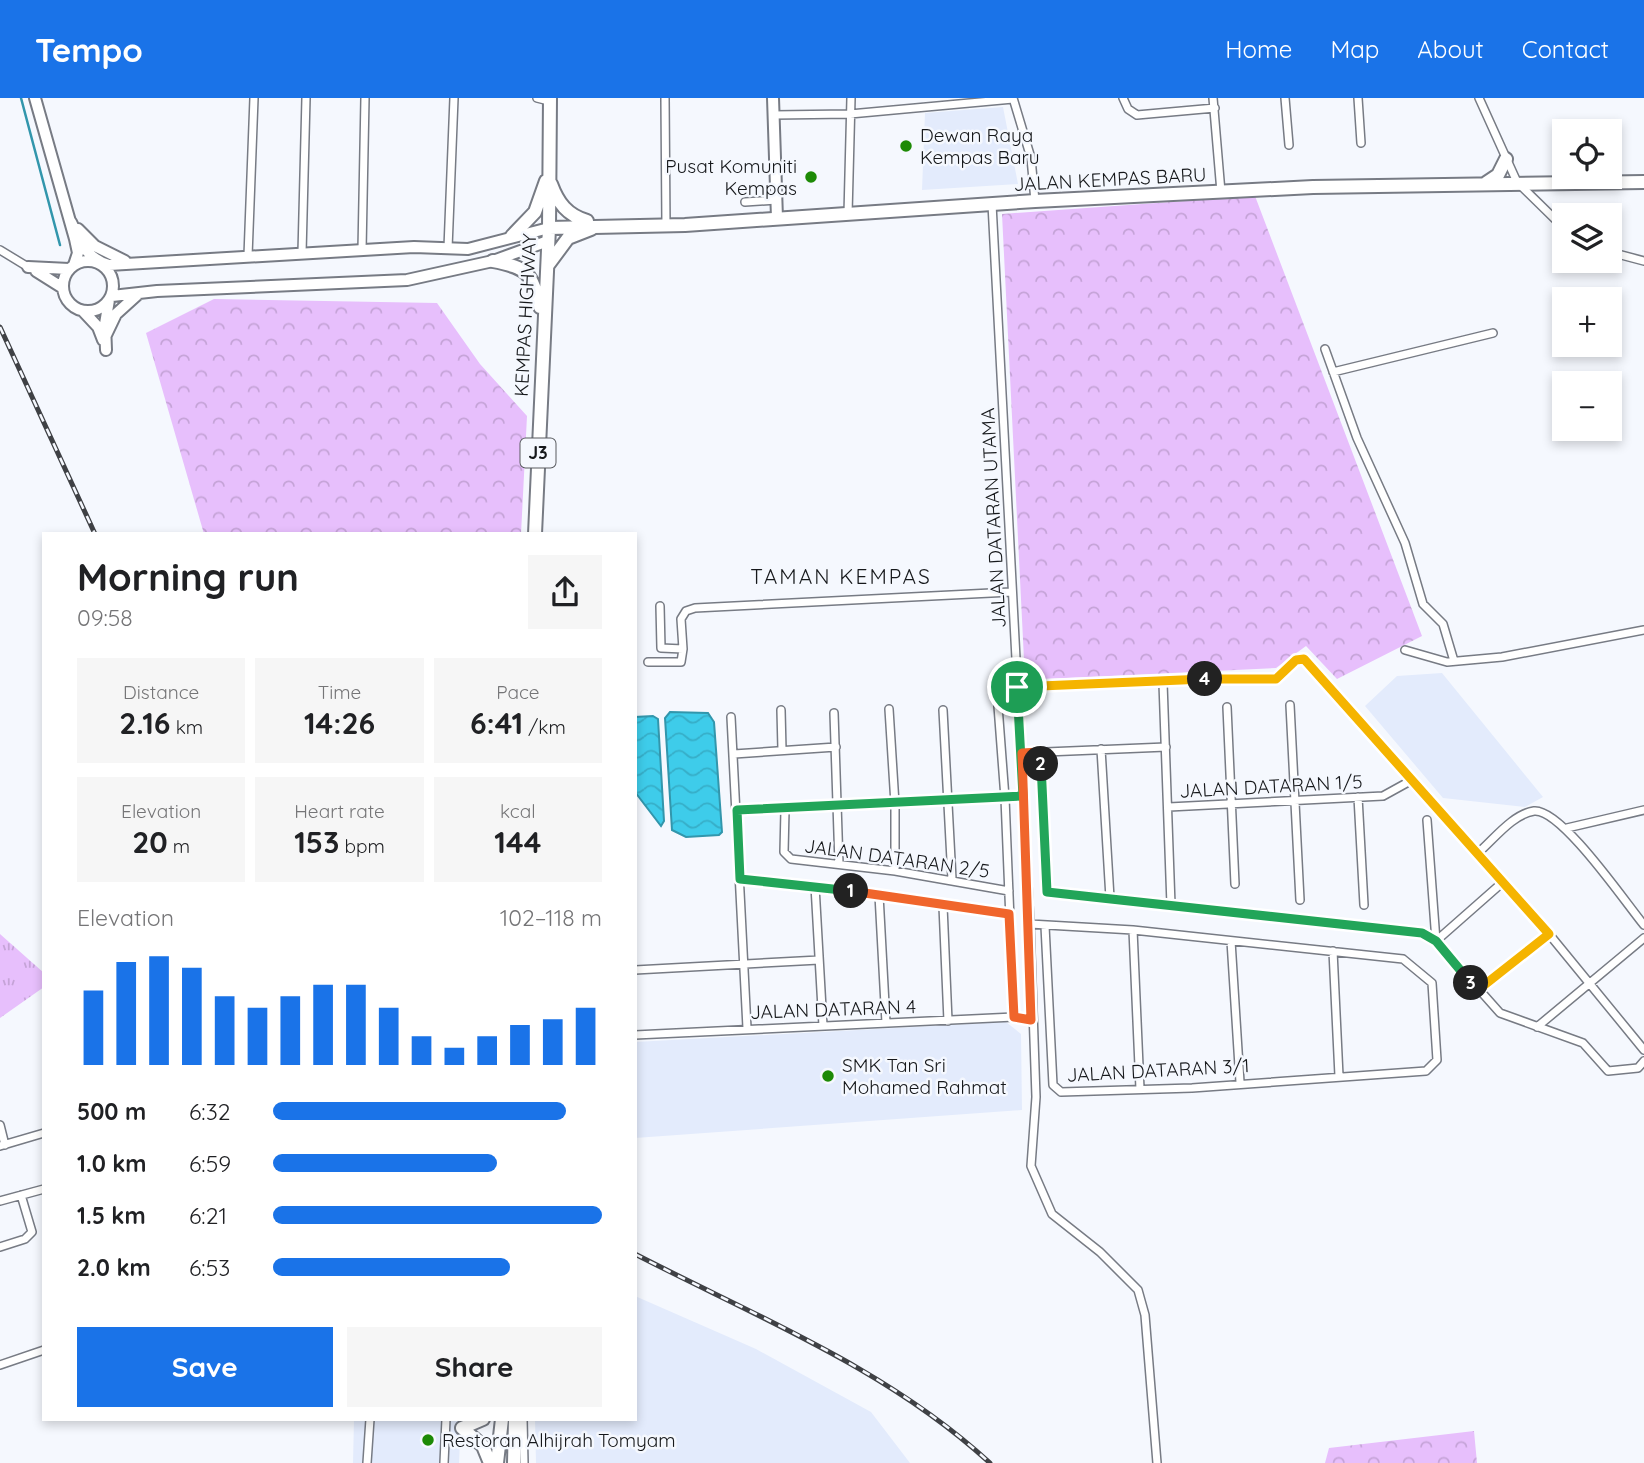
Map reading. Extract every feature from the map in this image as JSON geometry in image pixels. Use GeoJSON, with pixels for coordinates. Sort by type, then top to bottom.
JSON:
{"type":"FeatureCollection","features":[{"type":"Feature","properties":{"kind":"main road","name":"KEMPAS HIGHWAY"},"geometry":{"type":"LineString","coordinates":[[535,532],[543,317],[549,234],[545,99]]}},
{"type":"Feature","properties":{"kind":"main road"},"geometry":{"type":"LineString","coordinates":[[1485,183],[1498,175],[1506,159]]}},
{"type":"Feature","properties":{"kind":"main road"},"geometry":{"type":"LineString","coordinates":[[548,175],[556,198],[569,214],[605,226]]}},
{"type":"Feature","properties":{"kind":"main road"},"geometry":{"type":"LineString","coordinates":[[512,236],[535,212],[548,175]]}},
{"type":"Feature","properties":{"kind":"main road","name":"JALAN KEMPAS BARU"},"geometry":{"type":"LineString","coordinates":[[549,234],[579,225],[666,226],[1035,201],[1220,192],[1517,182],[1644,182]]}},
{"type":"Feature","properties":{"kind":"main road"},"geometry":{"type":"LineString","coordinates":[[546,268],[568,238],[579,232],[605,226]]}},
{"type":"Feature","properties":{"kind":"main road"},"geometry":{"type":"LineString","coordinates":[[493,261],[518,266],[533,279],[543,317]]}},
{"type":"Feature","properties":{"kind":"main road"},"geometry":{"type":"LineString","coordinates":[[479,1421],[462,1429],[483,1446],[490,1463]]}},
{"type":"Feature","properties":{"kind":"main road"},"geometry":{"type":"LineString","coordinates":[[498,1463],[502,1421]]}},
{"type":"Feature","properties":{"kind":"main road"},"geometry":{"type":"LineString","coordinates":[[514,1463],[515,1421]]}},
{"type":"Feature","properties":{"kind":"street"},"geometry":{"type":"LineString","coordinates":[[35,98],[78,253],[63,288]]}},
{"type":"Feature","properties":{"kind":"street"},"geometry":{"type":"LineString","coordinates":[[248,256],[254,98]]}},
{"type":"Feature","properties":{"kind":"street"},"geometry":{"type":"LineString","coordinates":[[302,253],[306,98]]}},
{"type":"Feature","properties":{"kind":"street"},"geometry":{"type":"LineString","coordinates":[[362,250],[365,98]]}},
{"type":"Feature","properties":{"kind":"street"},"geometry":{"type":"LineString","coordinates":[[448,248],[454,98]]}},
{"type":"Feature","properties":{"kind":"street"},"geometry":{"type":"LineString","coordinates":[[665,98],[666,226]]}},
{"type":"Feature","properties":{"kind":"street"},"geometry":{"type":"LineString","coordinates":[[774,98],[777,218]]}},
{"type":"Feature","properties":{"kind":"street"},"geometry":{"type":"LineString","coordinates":[[848,214],[851,98]]}},
{"type":"Feature","properties":{"kind":"street"},"geometry":{"type":"LineString","coordinates":[[774,115],[850,114],[1013,98],[1031,158],[1035,201]]}},
{"type":"Feature","properties":{"kind":"street"},"geometry":{"type":"LineString","coordinates":[[1123,98],[1128,109],[1137,115],[1215,108]]}},
{"type":"Feature","properties":{"kind":"street"},"geometry":{"type":"LineString","coordinates":[[1213,98],[1220,192]]}},
{"type":"Feature","properties":{"kind":"street"},"geometry":{"type":"LineString","coordinates":[[1285,98],[1289,145]]}},
{"type":"Feature","properties":{"kind":"street"},"geometry":{"type":"LineString","coordinates":[[1358,98],[1361,143]]}},
{"type":"Feature","properties":{"kind":"street"},"geometry":{"type":"LineString","coordinates":[[1479,98],[1517,182],[1552,216]]}},
{"type":"Feature","properties":{"kind":"street"},"geometry":{"type":"LineString","coordinates":[[745,202],[777,200]]}},
{"type":"Feature","properties":{"kind":"street","name":"JALAN DATARAN UTAMA"},"geometry":{"type":"LineString","coordinates":[[992,205],[1030,923],[1031,1020],[1036,1097],[1031,1166],[1052,1214],[1100,1252],[1138,1290],[1145,1315],[1157,1463]]}},
{"type":"Feature","properties":{"kind":"street"},"geometry":{"type":"LineString","coordinates":[[0,250],[63,288],[69,303],[83,311],[98,327],[106,350],[112,276],[85,248],[71,222]]}},
{"type":"Feature","properties":{"kind":"street"},"geometry":{"type":"LineString","coordinates":[[71,222],[95,246],[128,263]]}},
{"type":"Feature","properties":{"kind":"street"},"geometry":{"type":"LineString","coordinates":[[28,267],[72,267],[96,262],[109,265],[362,250],[468,249],[512,236],[549,234]]}},
{"type":"Feature","properties":{"kind":"street"},"geometry":{"type":"LineString","coordinates":[[83,311],[98,310],[111,298],[140,293],[407,280],[493,261],[549,234]]}},
{"type":"Feature","properties":{"kind":"street"},"geometry":{"type":"LineString","coordinates":[[1622,255],[1644,261]]}},
{"type":"Feature","properties":{"kind":"street"},"geometry":{"type":"LineString","coordinates":[[105,337],[116,314],[140,293]]}},
{"type":"Feature","properties":{"kind":"street"},"geometry":{"type":"LineString","coordinates":[[1333,372],[1493,333]]}},
{"type":"Feature","properties":{"kind":"street"},"geometry":{"type":"LineString","coordinates":[[1325,349],[1357,438],[1405,543],[1417,576],[1423,604],[1443,624],[1454,661]]}},
{"type":"Feature","properties":{"kind":"street"},"geometry":{"type":"LineString","coordinates":[[648,662],[681,662],[681,619],[686,611],[695,608],[1011,592]]}},
{"type":"Feature","properties":{"kind":"street"},"geometry":{"type":"LineString","coordinates":[[660,606],[660,648],[683,649]]}},
{"type":"Feature","properties":{"kind":"street"},"geometry":{"type":"LineString","coordinates":[[1405,650],[1454,661],[1502,657],[1644,630]]}},
{"type":"Feature","properties":{"kind":"street"},"geometry":{"type":"LineString","coordinates":[[1017,687],[1255,677],[1276,679],[1299,658],[1313,667],[1479,852],[1592,984],[1644,1050]]}},
{"type":"Feature","properties":{"kind":"street"},"geometry":{"type":"LineString","coordinates":[[1163,682],[1171,905]]}},
{"type":"Feature","properties":{"kind":"street"},"geometry":{"type":"LineString","coordinates":[[1290,705],[1300,900]]}},
{"type":"Feature","properties":{"kind":"street"},"geometry":{"type":"LineString","coordinates":[[998,706],[1005,798],[1014,1017]]}},
{"type":"Feature","properties":{"kind":"street"},"geometry":{"type":"LineString","coordinates":[[1227,707],[1234,884]]}},
{"type":"Feature","properties":{"kind":"street"},"geometry":{"type":"LineString","coordinates":[[889,709],[895,804],[895,871]]}},
{"type":"Feature","properties":{"kind":"street"},"geometry":{"type":"LineString","coordinates":[[781,710],[782,750]]}},
{"type":"Feature","properties":{"kind":"street"},"geometry":{"type":"LineString","coordinates":[[943,710],[952,879]]}},
{"type":"Feature","properties":{"kind":"street"},"geometry":{"type":"LineString","coordinates":[[834,713],[840,806],[839,864]]}},
{"type":"Feature","properties":{"kind":"street"},"geometry":{"type":"LineString","coordinates":[[731,718],[747,1028]]}},
{"type":"Feature","properties":{"kind":"street"},"geometry":{"type":"LineString","coordinates":[[734,754],[836,747]]}},
{"type":"Feature","properties":{"kind":"street"},"geometry":{"type":"LineString","coordinates":[[1022,753],[1166,747]]}},
{"type":"Feature","properties":{"kind":"street"},"geometry":{"type":"LineString","coordinates":[[1101,749],[1110,898]]}},
{"type":"Feature","properties":{"kind":"street"},"geometry":{"type":"LineString","coordinates":[[1040,752],[1047,888],[1051,893],[1422,933],[1436,941],[1500,1013],[1583,1043],[1613,1073],[1639,1069],[1644,1061]]}},
{"type":"Feature","properties":{"kind":"street","name":"JALAN DATARAN 1/5"},"geometry":{"type":"LineString","coordinates":[[1169,807],[1383,796],[1412,780]]}},
{"type":"Feature","properties":{"kind":"street"},"geometry":{"type":"LineString","coordinates":[[737,810],[785,810],[1023,796]]}},
{"type":"Feature","properties":{"kind":"street"},"geometry":{"type":"LineString","coordinates":[[1357,797],[1364,905]]}},
{"type":"Feature","properties":{"kind":"street","name":"JALAN DATARAN 2/5"},"geometry":{"type":"LineString","coordinates":[[785,810],[787,856],[952,879],[1009,891]]}},
{"type":"Feature","properties":{"kind":"street"},"geometry":{"type":"LineString","coordinates":[[1567,828],[1644,810]]}},
{"type":"Feature","properties":{"kind":"street"},"geometry":{"type":"LineString","coordinates":[[1479,852],[1518,817],[1528,813],[1546,812],[1567,828],[1644,925]]}},
{"type":"Feature","properties":{"kind":"street"},"geometry":{"type":"LineString","coordinates":[[1427,820],[1436,941]]}},
{"type":"Feature","properties":{"kind":"street"},"geometry":{"type":"LineString","coordinates":[[740,879],[816,886],[1009,914]]}},
{"type":"Feature","properties":{"kind":"street"},"geometry":{"type":"LineString","coordinates":[[1436,941],[1503,882]]}},
{"type":"Feature","properties":{"kind":"street"},"geometry":{"type":"LineString","coordinates":[[816,886],[823,1026]]}},
{"type":"Feature","properties":{"kind":"street"},"geometry":{"type":"LineString","coordinates":[[879,895],[886,1023]]}},
{"type":"Feature","properties":{"kind":"street"},"geometry":{"type":"LineString","coordinates":[[943,906],[948,1021]]}},
{"type":"Feature","properties":{"kind":"street"},"geometry":{"type":"LineString","coordinates":[[1030,923],[1133,930],[1334,951],[1339,1076]]}},
{"type":"Feature","properties":{"kind":"street","name":"JALAN DATARAN 3/1"},"geometry":{"type":"LineString","coordinates":[[1045,926],[1054,1085],[1060,1092],[1426,1071],[1437,1060],[1438,1051],[1432,983],[1403,959],[1334,951]]}},
{"type":"Feature","properties":{"kind":"street"},"geometry":{"type":"LineString","coordinates":[[1133,930],[1140,1089]]}},
{"type":"Feature","properties":{"kind":"street"},"geometry":{"type":"LineString","coordinates":[[1478,990],[1549,934]]}},
{"type":"Feature","properties":{"kind":"street"},"geometry":{"type":"LineString","coordinates":[[1537,1027],[1644,939]]}},
{"type":"Feature","properties":{"kind":"street"},"geometry":{"type":"LineString","coordinates":[[1231,941],[1240,1082]]}},
{"type":"Feature","properties":{"kind":"street"},"geometry":{"type":"LineString","coordinates":[[637,970],[819,960]]}},
{"type":"Feature","properties":{"kind":"street","name":"JALAN DATARAN 4"},"geometry":{"type":"LineString","coordinates":[[637,1035],[1014,1017],[1031,1020]]}},
{"type":"Feature","properties":{"kind":"street"},"geometry":{"type":"LineString","coordinates":[[0,1125],[3,1145],[42,1134]]}},
{"type":"Feature","properties":{"kind":"street"},"geometry":{"type":"LineString","coordinates":[[0,1201],[42,1190]]}},
{"type":"Feature","properties":{"kind":"street"},"geometry":{"type":"LineString","coordinates":[[0,1247],[25,1239],[32,1232],[21,1195]]}},
{"type":"Feature","properties":{"kind":"street"},"geometry":{"type":"LineString","coordinates":[[0,1365],[42,1351]]}},
{"type":"Feature","properties":{"kind":"street"},"geometry":{"type":"LineString","coordinates":[[367,1463],[370,1421]]}},
{"type":"Feature","properties":{"kind":"street"},"geometry":{"type":"LineString","coordinates":[[523,1421],[524,1463]]}},
{"type":"Feature","properties":{"kind":"street"},"geometry":{"type":"LineString","coordinates":[[444,1463],[446,1423],[462,1429]]}},
{"type":"Feature","properties":{"kind":"shaded area"},"geometry":{"type":"Polygon","coordinates":[[[1003,107],[1018,184],[922,190],[925,113],[1003,107]]]}},
{"type":"Feature","properties":{"kind":"shaded area"},"geometry":{"type":"Polygon","coordinates":[[[1442,673],[1543,797],[1525,807],[1443,798],[1365,706],[1397,676],[1442,673]]]}},
{"type":"Feature","properties":{"kind":"shaded area","name":"SMK Tan Sri Mohamed Rahmat"},"geometry":{"type":"Polygon","coordinates":[[[1006,1022],[1021,1034],[1022,1110],[637,1138],[637,1042],[1006,1022]]]}},
{"type":"Feature","properties":{"kind":"shaded area"},"geometry":{"type":"Polygon","coordinates":[[[637,1297],[756,1349],[871,1412],[910,1463],[536,1463],[535,1421],[637,1421],[637,1297]]]}},
{"type":"Feature","properties":{"kind":"shaded area"},"geometry":{"type":"Polygon","coordinates":[[[354,1421],[461,1421],[459,1463],[353,1463],[354,1421]]]}},
{"type":"Feature","properties":{"kind":"green space"},"geometry":{"type":"Polygon","coordinates":[[[1255,196],[1422,636],[1337,679],[1306,646],[1276,668],[1025,680],[1002,214],[1255,196]]]}},
{"type":"Feature","properties":{"kind":"green space"},"geometry":{"type":"Polygon","coordinates":[[[214,299],[437,303],[480,364],[527,416],[521,532],[203,532],[146,333],[214,299]]]}},
{"type":"Feature","properties":{"kind":"green space"},"geometry":{"type":"Polygon","coordinates":[[[0,934],[42,971],[42,988],[0,1018],[0,934]]]}},
{"type":"Feature","properties":{"kind":"green space"},"geometry":{"type":"Polygon","coordinates":[[[1474,1431],[1477,1463],[1325,1463],[1329,1448],[1474,1431]]]}},
{"type":"Feature","properties":{"kind":"water"},"geometry":{"type":"Polygon","coordinates":[[[670,712],[708,713],[714,722],[722,832],[719,835],[686,837],[672,830],[665,718],[670,712]]]}},
{"type":"Feature","properties":{"kind":"water"},"geometry":{"type":"Polygon","coordinates":[[[653,716],[658,719],[664,821],[661,826],[637,795],[637,717],[653,716]]]}},
{"type":"Feature","properties":{"kind":"waterway"},"geometry":{"type":"LineString","coordinates":[[21,98],[60,245]]}},
{"type":"Feature","properties":{"kind":"railway"},"geometry":{"type":"LineString","coordinates":[[0,327],[94,532]]}},
{"type":"Feature","properties":{"kind":"railway"},"geometry":{"type":"LineString","coordinates":[[637,1255],[865,1372],[909,1400],[990,1463]]}},
{"type":"Feature","properties":{"kind":"place","name":"Dewan Raya Kempas Baru"},"geometry":{"type":"Point","coordinates":[906,146]}},
{"type":"Feature","properties":{"kind":"place","name":"Pusat Komuniti Kempas"},"geometry":{"type":"Point","coordinates":[811,177]}},
{"type":"Feature","properties":{"kind":"place","name":"SMK Tan Sri Mohamed Rahmat"},"geometry":{"type":"Point","coordinates":[828,1076]}},
{"type":"Feature","properties":{"kind":"place","name":"Restoran Alhijrah Tomyam"},"geometry":{"type":"Point","coordinates":[428,1440]}},
{"type":"Feature","properties":{"kind":"district","name":"TAMAN KEMPAS"},"geometry":{"type":"Point","coordinates":[841,577]}},
{"type":"Feature","properties":{"kind":"route"},"geometry":{"type":"LineString","coordinates":[[1304,659],[1479,852],[1549,934],[1478,990],[1436,941],[1422,933],[1047,892],[1040,752],[1022,753],[1030,923],[1031,1020],[1014,1017],[1009,914],[816,886],[740,879],[737,810],[785,810],[1023,796],[1017,687],[1255,677],[1276,679],[1296,660],[1304,659]]}}]}
